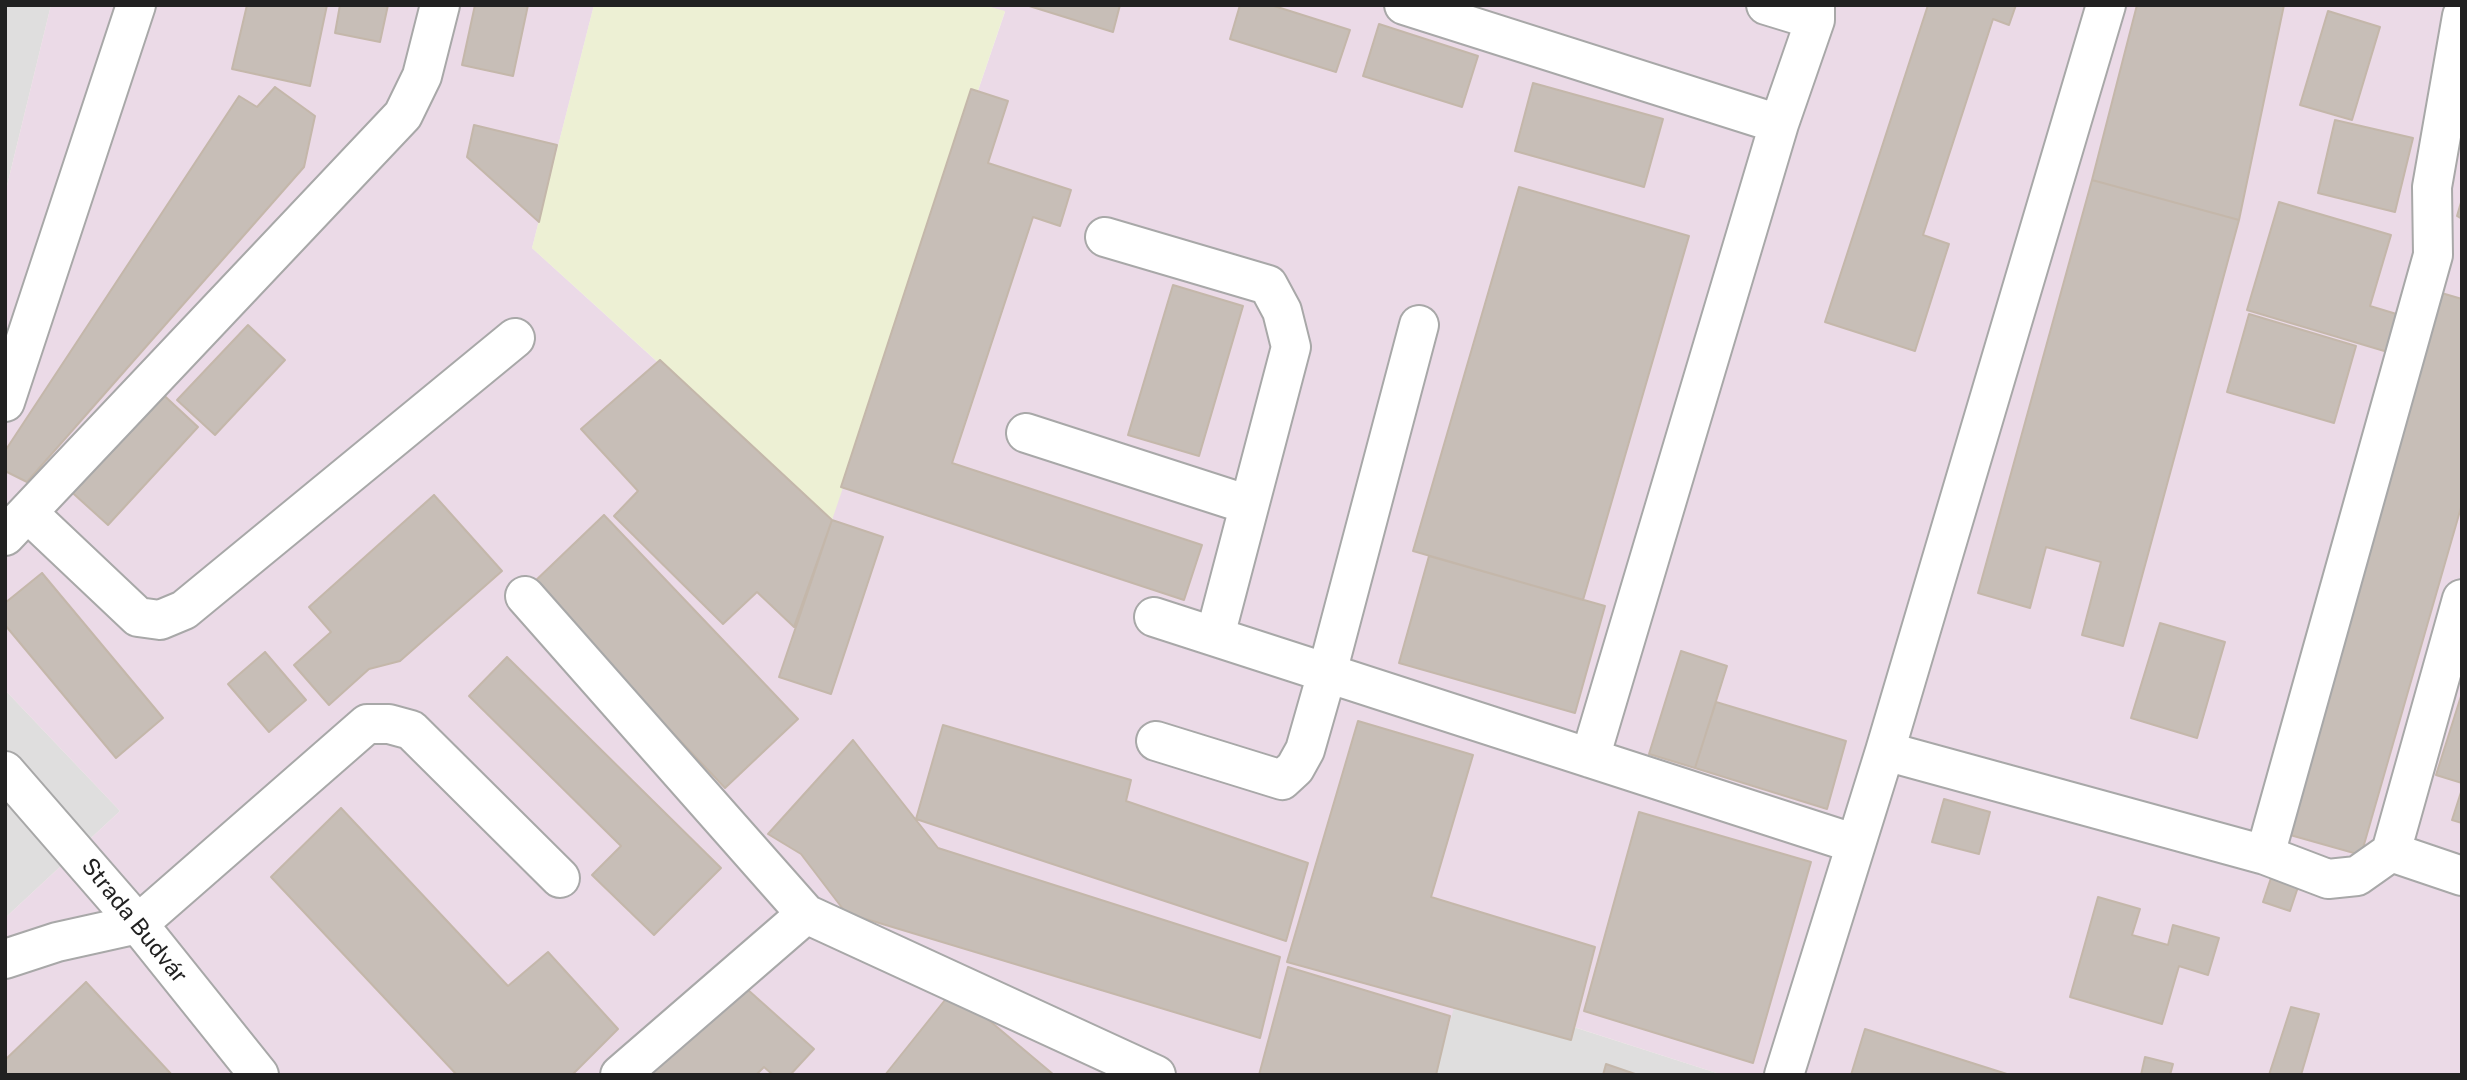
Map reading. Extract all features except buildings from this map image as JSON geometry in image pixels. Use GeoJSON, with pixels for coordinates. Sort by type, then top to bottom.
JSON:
{"type":"FeatureCollection","features":[{"type":"Feature","properties":{"kind":"street"},"geometry":{"type":"LineString","coordinates":[[5,402],[136,5]]}},
{"type":"Feature","properties":{"kind":"street"},"geometry":{"type":"LineString","coordinates":[[440,5],[422,76],[403,115],[16,525],[138,617],[160,620],[184,610],[514,338]]}},
{"type":"Feature","properties":{"kind":"street"},"geometry":{"type":"LineString","coordinates":[[1404,5],[1779,124]]}},
{"type":"Feature","properties":{"kind":"street"},"geometry":{"type":"LineString","coordinates":[[1590,758],[1779,124],[1815,13],[1766,5]]}},
{"type":"Feature","properties":{"kind":"street"},"geometry":{"type":"LineString","coordinates":[[1784,1075],[1885,751],[2106,5]]}},
{"type":"Feature","properties":{"kind":"street"},"geometry":{"type":"LineString","coordinates":[[2265,855],[2447,260],[2432,187],[2462,16]]}},
{"type":"Feature","properties":{"kind":"street"},"geometry":{"type":"LineString","coordinates":[[1105,237],[1268,285],[1282,311],[1291,347],[1215,636]]}},
{"type":"Feature","properties":{"kind":"street"},"geometry":{"type":"LineString","coordinates":[[1156,741],[1282,780],[1295,768],[1305,750],[1327,673],[1419,325]]}},
{"type":"Feature","properties":{"kind":"street"},"geometry":{"type":"LineString","coordinates":[[1026,433],[1249,505]]}},
{"type":"Feature","properties":{"kind":"street"},"geometry":{"type":"LineString","coordinates":[[525,596],[806,914],[1156,1075]]}},
{"type":"Feature","properties":{"kind":"street"},"geometry":{"type":"LineString","coordinates":[[1885,751],[2265,855],[2328,879],[2357,876],[2391,852],[2462,599]]}},
{"type":"Feature","properties":{"kind":"street"},"geometry":{"type":"LineString","coordinates":[[1154,617],[1856,844]]}},
{"type":"Feature","properties":{"kind":"street"},"geometry":{"type":"LineString","coordinates":[[5,960],[57,942],[138,924],[366,724],[389,724],[411,730],[559,878]]}},
{"type":"Feature","properties":{"kind":"street","name":"Strada Budvár"},"geometry":{"type":"LineString","coordinates":[[5,771],[138,924],[259,1075]]}},
{"type":"Feature","properties":{"kind":"street"},"geometry":{"type":"LineString","coordinates":[[2391,852],[2462,876]]}},
{"type":"Feature","properties":{"kind":"street"},"geometry":{"type":"LineString","coordinates":[[620,1075],[806,914]]}},
{"type":"Feature","properties":{"kind":"shaded area"},"geometry":{"type":"Polygon","coordinates":[[[5,5],[51,5],[5,194],[5,5]]]}},
{"type":"Feature","properties":{"kind":"shaded area"},"geometry":{"type":"Polygon","coordinates":[[[51,5],[594,5],[532,248],[831,520],[1005,12],[983,5],[2462,5],[2462,1075],[1723,1075],[1459,990],[1435,1075],[5,1075],[5,918],[120,811],[5,690],[5,194],[51,5]]]}},
{"type":"Feature","properties":{"kind":"shaded area"},"geometry":{"type":"Polygon","coordinates":[[[5,690],[120,811],[5,918],[5,690]]]}},
{"type":"Feature","properties":{"kind":"shaded area"},"geometry":{"type":"Polygon","coordinates":[[[1458,990],[1723,1075],[1435,1075],[1458,990]]]}},
{"type":"Feature","properties":{"kind":"green space"},"geometry":{"type":"Polygon","coordinates":[[[594,5],[983,5],[1005,11],[832,520],[532,248],[594,5]]]}}]}
